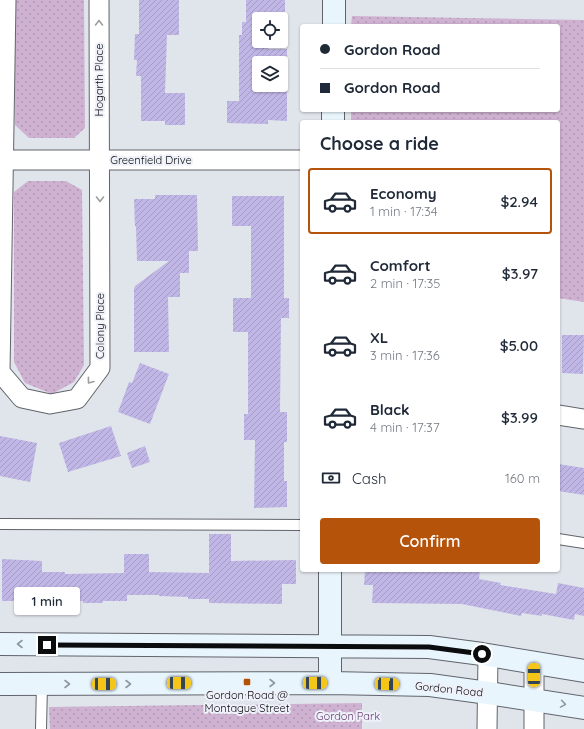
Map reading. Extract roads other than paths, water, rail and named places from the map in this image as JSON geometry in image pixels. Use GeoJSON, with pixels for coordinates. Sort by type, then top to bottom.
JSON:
{"type":"FeatureCollection","features":[{"type":"Feature","properties":{"kind":"main road"},"geometry":{"type":"LineString","coordinates":[[334,0],[334,24]]}},
{"type":"Feature","properties":{"kind":"main road"},"geometry":{"type":"LineString","coordinates":[[330,572],[330,683]]}},
{"type":"Feature","properties":{"kind":"main road"},"geometry":{"type":"LineString","coordinates":[[0,644],[429,647],[584,670]]}},
{"type":"Feature","properties":{"kind":"main road","name":"Gordon Road"},"geometry":{"type":"LineString","coordinates":[[0,684],[330,683],[430,685],[584,708]]}},
{"type":"Feature","properties":{"kind":"street"},"geometry":{"type":"LineString","coordinates":[[2,160],[6,0]]}},
{"type":"Feature","properties":{"kind":"street","name":"Hogarth Place"},"geometry":{"type":"LineString","coordinates":[[99,0],[100,160]]}},
{"type":"Feature","properties":{"kind":"street","name":"Greenfield Drive"},"geometry":{"type":"LineString","coordinates":[[2,160],[300,160]]}},
{"type":"Feature","properties":{"kind":"street","name":"Colony Place"},"geometry":{"type":"LineString","coordinates":[[2,160],[0,372],[22,398],[50,404],[77,399],[100,368],[100,160]]}},
{"type":"Feature","properties":{"kind":"street"},"geometry":{"type":"LineString","coordinates":[[560,415],[584,419]]}},
{"type":"Feature","properties":{"kind":"street"},"geometry":{"type":"LineString","coordinates":[[487,729],[488,655]]}},
{"type":"Feature","properties":{"kind":"street"},"geometry":{"type":"LineString","coordinates":[[534,662],[534,729]]}},
{"type":"Feature","properties":{"kind":"lane"},"geometry":{"type":"LineString","coordinates":[[0,524],[300,525]]}},
{"type":"Feature","properties":{"kind":"lane"},"geometry":{"type":"LineString","coordinates":[[560,539],[584,544]]}},
{"type":"Feature","properties":{"kind":"lane"},"geometry":{"type":"LineString","coordinates":[[41,729],[42,684]]}},
{"type":"Feature","properties":{"kind":"place","name":"Gordon Road @ Montague Street"},"geometry":{"type":"Point","coordinates":[247,682]}},
{"type":"Feature","properties":{"kind":"park label","name":"Gordon Park"},"geometry":{"type":"Point","coordinates":[348,716]}}]}
